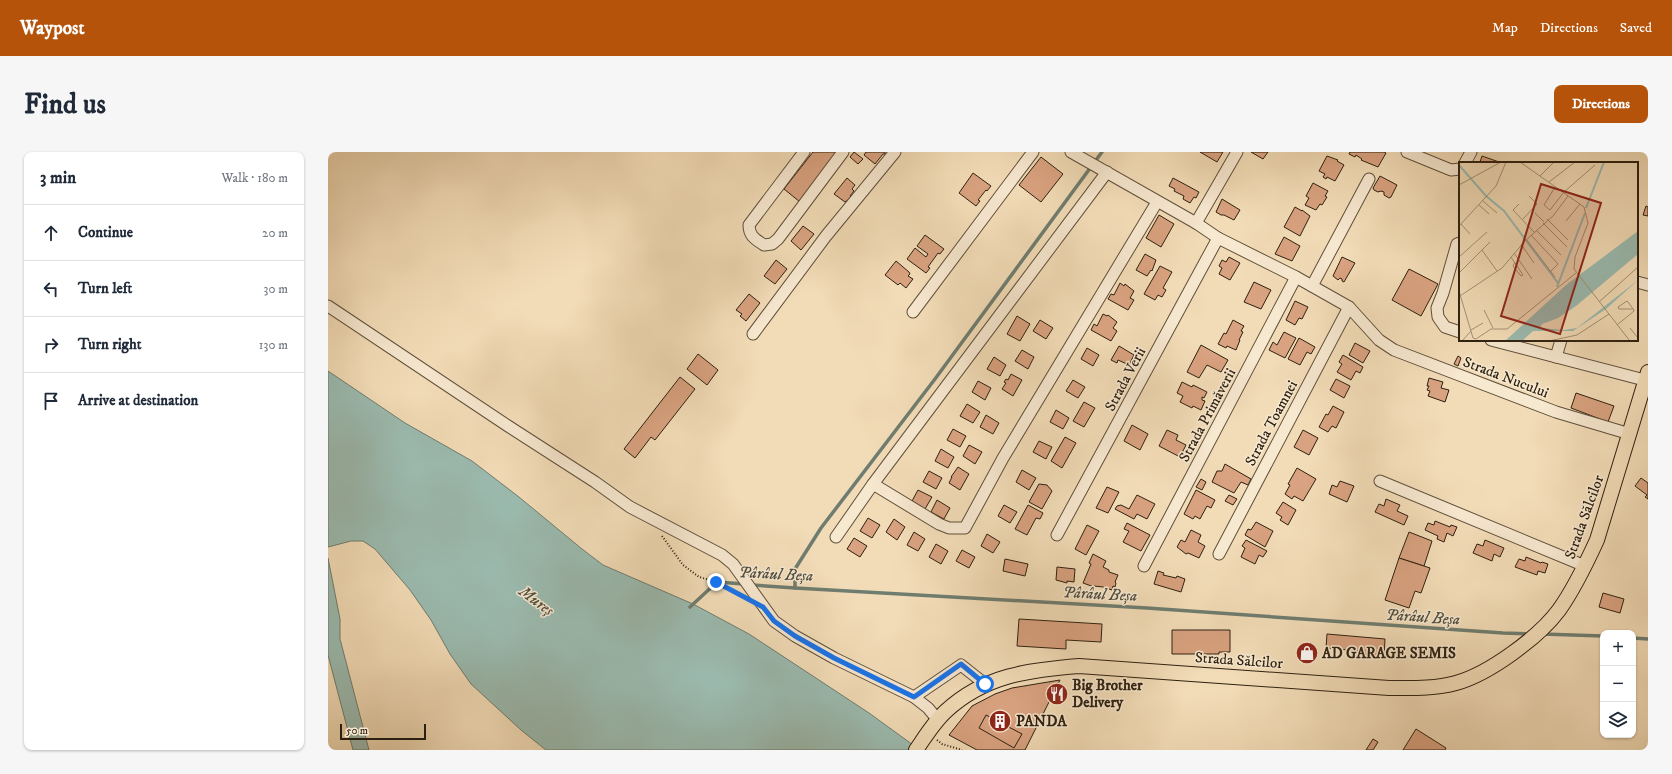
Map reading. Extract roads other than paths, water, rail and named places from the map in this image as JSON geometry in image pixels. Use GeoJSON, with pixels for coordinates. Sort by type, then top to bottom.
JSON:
{"type":"FeatureCollection","features":[{"type":"Feature","properties":{"kind":"main road","name":"Strada Sălcilor"},"geometry":{"type":"LineString","coordinates":[[916,750],[938,720],[969,693],[985,684],[1002,678],[1040,669],[1079,666],[1389,688],[1425,688],[1456,683],[1480,674],[1501,661],[1531,638],[1558,610],[1585,566],[1597,540],[1647,378]]}},
{"type":"Feature","properties":{"kind":"street"},"geometry":{"type":"LineString","coordinates":[[804,152],[749,225],[749,232],[753,238],[764,245],[772,244],[778,239],[843,152]]}},
{"type":"Feature","properties":{"kind":"street"},"geometry":{"type":"LineString","coordinates":[[753,334],[826,236],[895,152]]}},
{"type":"Feature","properties":{"kind":"street"},"geometry":{"type":"LineString","coordinates":[[913,312],[1033,152]]}},
{"type":"Feature","properties":{"kind":"street","name":"Strada Nucului"},"geometry":{"type":"LineString","coordinates":[[1071,152],[1196,223],[1218,238],[1296,277],[1349,307],[1379,340],[1394,350],[1556,412],[1630,434]]}},
{"type":"Feature","properties":{"kind":"street"},"geometry":{"type":"LineString","coordinates":[[1196,223],[1237,152]]}},
{"type":"Feature","properties":{"kind":"street"},"geometry":{"type":"LineString","coordinates":[[1408,152],[1451,170],[1459,169]]}},
{"type":"Feature","properties":{"kind":"street"},"geometry":{"type":"LineString","coordinates":[[1466,162],[1471,152]]}},
{"type":"Feature","properties":{"kind":"street"},"geometry":{"type":"LineString","coordinates":[[836,537],[873,484],[1103,171]]}},
{"type":"Feature","properties":{"kind":"street"},"geometry":{"type":"LineString","coordinates":[[1312,286],[1369,179]]}},
{"type":"Feature","properties":{"kind":"street"},"geometry":{"type":"LineString","coordinates":[[873,484],[944,526],[956,529],[965,528],[968,525],[1003,458],[1157,202]]}},
{"type":"Feature","properties":{"kind":"street","name":"Strada Verii"},"geometry":{"type":"LineString","coordinates":[[1058,535],[1218,238]]}},
{"type":"Feature","properties":{"kind":"street"},"geometry":{"type":"LineString","coordinates":[[1459,243],[1457,244],[1443,293],[1437,308],[1438,317],[1445,327],[1459,332]]}},
{"type":"Feature","properties":{"kind":"street","name":"Strada Primăverii"},"geometry":{"type":"LineString","coordinates":[[1144,566],[1296,277]]}},
{"type":"Feature","properties":{"kind":"street"},"geometry":{"type":"LineString","coordinates":[[1638,282],[1648,285]]}},
{"type":"Feature","properties":{"kind":"street"},"geometry":{"type":"LineString","coordinates":[[328,306],[595,482],[630,507],[722,555],[733,564],[774,621],[795,636],[834,658],[914,697],[928,708],[938,720]]}},
{"type":"Feature","properties":{"kind":"street","name":"Strada Toamnei"},"geometry":{"type":"LineString","coordinates":[[1219,554],[1349,307]]}},
{"type":"Feature","properties":{"kind":"street"},"geometry":{"type":"LineString","coordinates":[[1495,341],[1647,378]]}},
{"type":"Feature","properties":{"kind":"street"},"geometry":{"type":"LineString","coordinates":[[1556,357],[1561,341]]}},
{"type":"Feature","properties":{"kind":"street"},"geometry":{"type":"LineString","coordinates":[[1380,481],[1585,566]]}},
{"type":"Feature","properties":{"kind":"street"},"geometry":{"type":"LineString","coordinates":[[914,697],[961,664],[985,684]]}},
{"type":"Feature","properties":{"kind":"water","name":"Mureș"},"geometry":{"type":"Polygon","coordinates":[[[328,371],[405,423],[472,461],[603,565],[693,604],[749,634],[869,713],[920,750],[546,750],[521,730],[471,684],[450,654],[431,620],[410,590],[375,549],[363,541],[351,541],[328,547],[328,371]]]}},
{"type":"Feature","properties":{"kind":"water"},"geometry":{"type":"Polygon","coordinates":[[[328,558],[340,619],[340,639],[369,750],[353,750],[328,655],[328,558]]]}},
{"type":"Feature","properties":{"kind":"waterway"},"geometry":{"type":"LineString","coordinates":[[795,588],[795,569],[821,528],[935,379],[1102,152]]}},
{"type":"Feature","properties":{"kind":"waterway","name":"Pârâul Beșa"},"geometry":{"type":"LineString","coordinates":[[690,607],[717,582],[744,584]]}},
{"type":"Feature","properties":{"kind":"waterway","name":"Pârâul Beșa"},"geometry":{"type":"LineString","coordinates":[[752,585],[1147,608],[1530,634]]}},
{"type":"Feature","properties":{"kind":"waterway","name":"Pârâul Beșa"},"geometry":{"type":"LineString","coordinates":[[1542,634],[1600,636]]}},
{"type":"Feature","properties":{"kind":"waterway","name":"Pârâul Beșa"},"geometry":{"type":"LineString","coordinates":[[1636,638],[1648,639]]}},
{"type":"Feature","properties":{"kind":"place","name":"AD GARAGE SEMIS"},"geometry":{"type":"Point","coordinates":[1307,653]}},
{"type":"Feature","properties":{"kind":"place","name":"Big Brother Delivery"},"geometry":{"type":"Point","coordinates":[1057,694]}},
{"type":"Feature","properties":{"kind":"place","name":"PANDA"},"geometry":{"type":"Point","coordinates":[1000,721]}}]}
